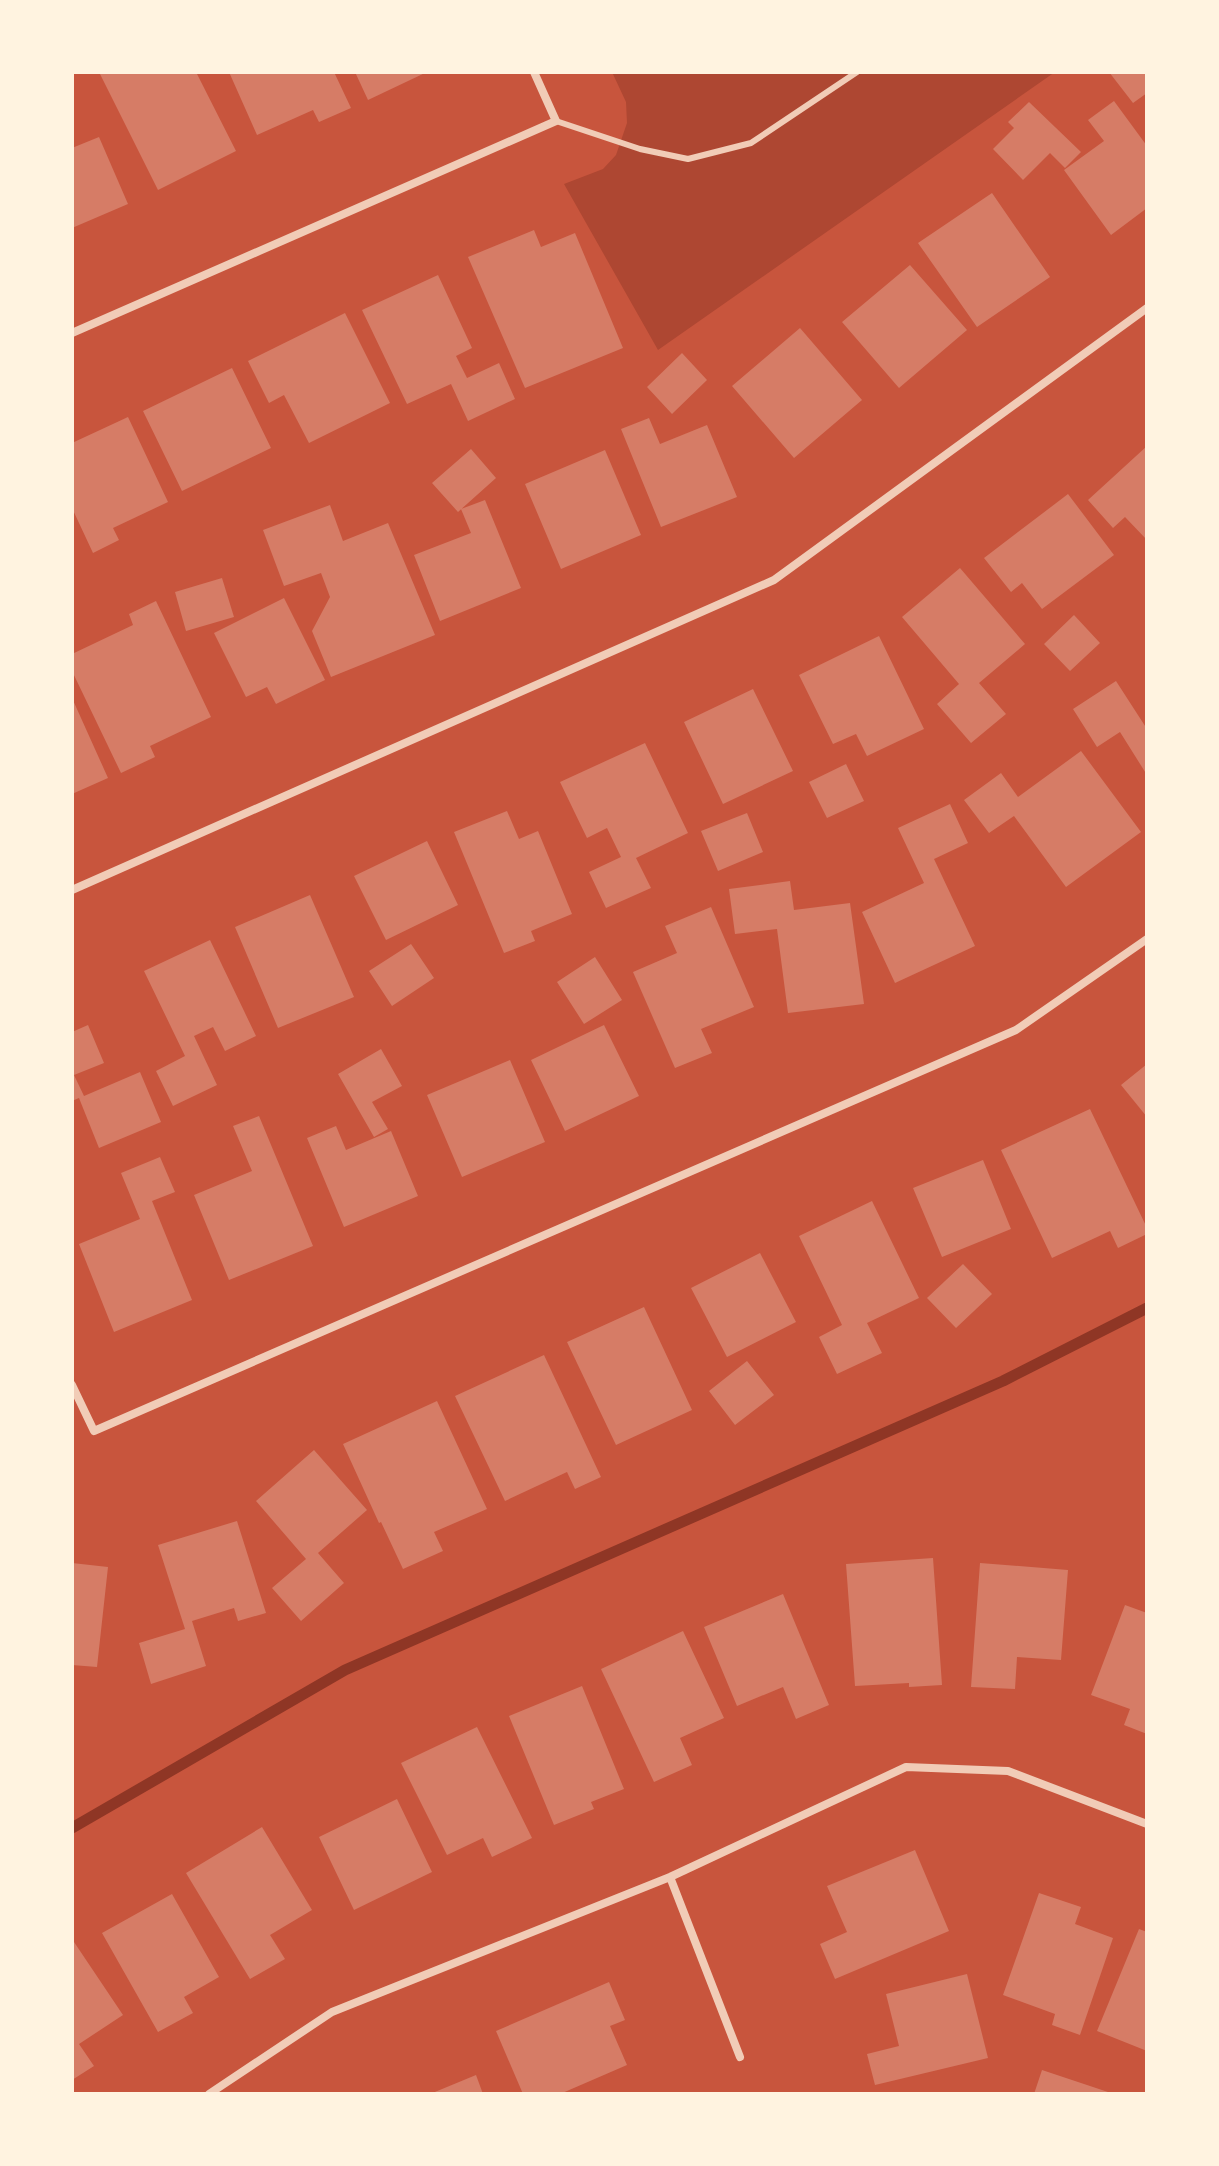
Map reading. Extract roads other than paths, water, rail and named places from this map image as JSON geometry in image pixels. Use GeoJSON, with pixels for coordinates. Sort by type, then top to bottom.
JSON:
{"type":"FeatureCollection","features":[{"type":"Feature","properties":{"kind":"street"},"geometry":{"type":"LineString","coordinates":[[72,333],[556,121],[534,72]]}},
{"type":"Feature","properties":{"kind":"street"},"geometry":{"type":"LineString","coordinates":[[72,890],[774,580],[1147,308]]}},
{"type":"Feature","properties":{"kind":"street"},"geometry":{"type":"LineString","coordinates":[[72,1385],[94,1431],[1016,1030],[1147,939]]}},
{"type":"Feature","properties":{"kind":"street"},"geometry":{"type":"LineString","coordinates":[[209,2094],[332,2012],[670,1877],[906,1767],[1008,1771],[1147,1824]]}},
{"type":"Feature","properties":{"kind":"street"},"geometry":{"type":"LineString","coordinates":[[670,1877],[740,2057]]}},
{"type":"Feature","properties":{"kind":"lane"},"geometry":{"type":"LineString","coordinates":[[556,121],[640,149],[688,159],[751,143],[857,72]]}},
{"type":"Feature","properties":{"kind":"waterway"},"geometry":{"type":"LineString","coordinates":[[72,1828],[345,1670],[1003,1381],[1147,1308]]}}]}
